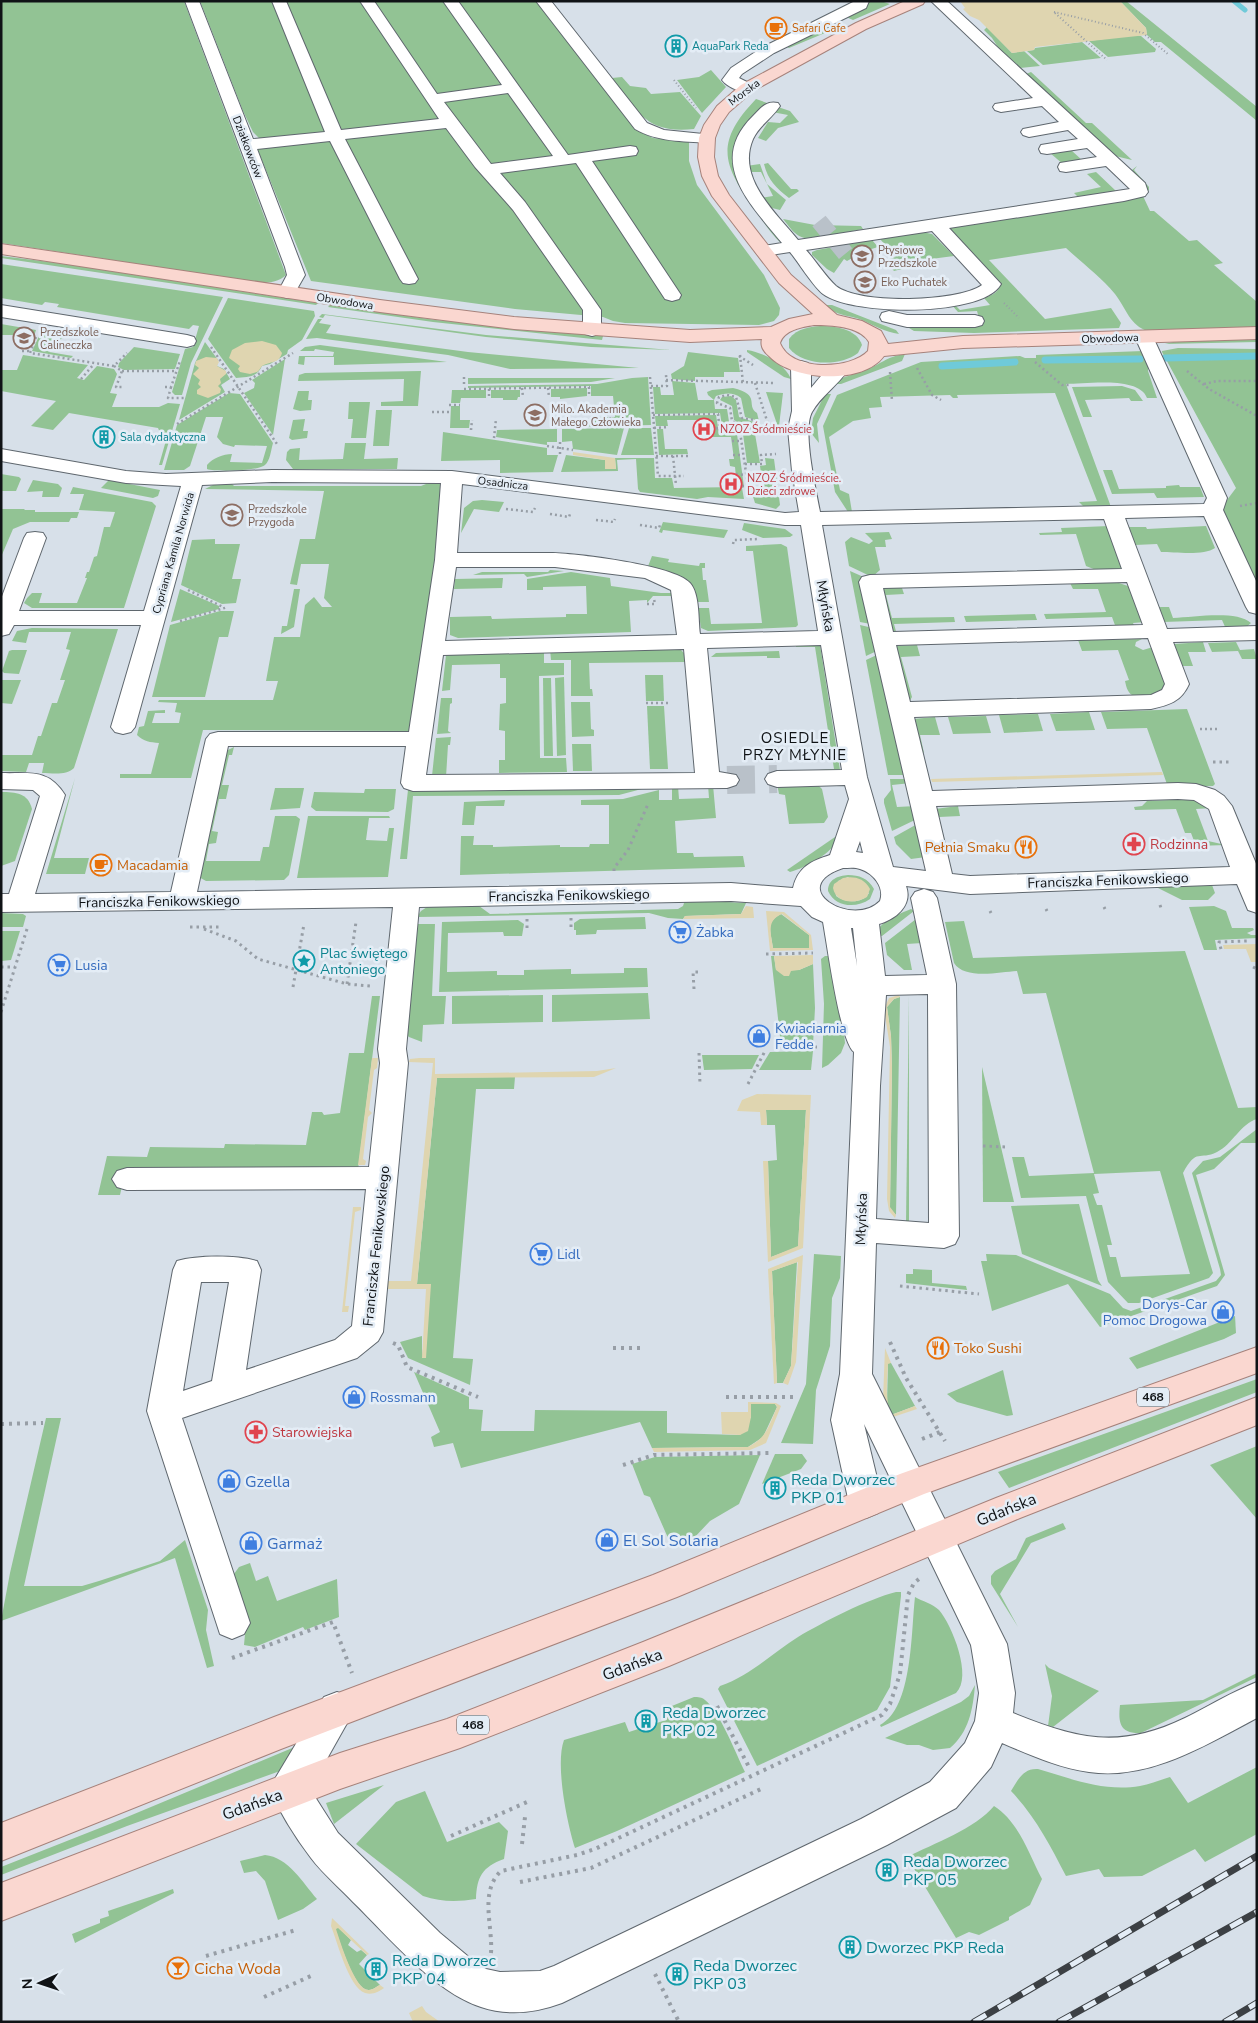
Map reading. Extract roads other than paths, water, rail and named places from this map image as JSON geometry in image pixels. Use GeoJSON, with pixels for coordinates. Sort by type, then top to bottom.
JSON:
{"type":"FeatureCollection","features":[{"type":"Feature","properties":{"kind":"main road","name":"Morska"},"geometry":{"type":"LineString","coordinates":[[830,319],[785,279],[722,196],[710,176],[706,157],[707,138],[712,125],[724,108],[747,88],[861,26],[918,1]]}},
{"type":"Feature","properties":{"kind":"main road","name":"Obwodowa"},"geometry":{"type":"LineString","coordinates":[[1,249],[433,314],[592,330],[774,341]]}},
{"type":"Feature","properties":{"kind":"main road","name":"Morska"},"geometry":{"type":"LineString","coordinates":[[785,279],[798,321]]}},
{"type":"Feature","properties":{"kind":"main road"},"geometry":{"type":"LineString","coordinates":[[830,319],[850,322],[865,329],[877,344],[870,360],[857,367],[819,370],[801,368],[783,360],[774,341],[789,324],[798,321],[830,319]]}},
{"type":"Feature","properties":{"kind":"main road","name":"Obwodowa"},"geometry":{"type":"LineString","coordinates":[[877,344],[1257,333]]}},
{"type":"Feature","properties":{"kind":"main road","name":"468"},"geometry":{"type":"LineString","coordinates":[[1,1842],[337,1709],[665,1586],[912,1484],[1257,1360]]}},
{"type":"Feature","properties":{"kind":"main road","name":"Gdańska"},"geometry":{"type":"LineString","coordinates":[[1,1902],[289,1790],[447,1736],[656,1654],[944,1551],[1257,1411]]}},
{"type":"Feature","properties":{"kind":"street","name":"Działkowców"},"geometry":{"type":"LineString","coordinates":[[192,1],[294,267],[296,275],[287,292]]}},
{"type":"Feature","properties":{"kind":"street"},"geometry":{"type":"LineString","coordinates":[[280,1],[335,136],[409,279]]}},
{"type":"Feature","properties":{"kind":"street"},"geometry":{"type":"LineString","coordinates":[[367,1],[450,123],[519,206],[592,310],[592,330]]}},
{"type":"Feature","properties":{"kind":"street"},"geometry":{"type":"LineString","coordinates":[[450,1],[513,88],[572,159],[672,295]]}},
{"type":"Feature","properties":{"kind":"street"},"geometry":{"type":"LineString","coordinates":[[542,1],[640,126],[649,132],[659,134],[707,138]]}},
{"type":"Feature","properties":{"kind":"street"},"geometry":{"type":"LineString","coordinates":[[747,88],[730,80],[732,74],[752,58],[861,5],[862,1]]}},
{"type":"Feature","properties":{"kind":"street"},"geometry":{"type":"LineString","coordinates":[[764,251],[1139,192],[1140,187],[938,1]]}},
{"type":"Feature","properties":{"kind":"street"},"geometry":{"type":"LineString","coordinates":[[835,18],[861,26]]}},
{"type":"Feature","properties":{"kind":"street"},"geometry":{"type":"LineString","coordinates":[[434,99],[513,88]]}},
{"type":"Feature","properties":{"kind":"street"},"geometry":{"type":"LineString","coordinates":[[1002,107],[1045,101]]}},
{"type":"Feature","properties":{"kind":"street"},"geometry":{"type":"LineString","coordinates":[[772,106],[757,119],[743,142],[740,153],[741,174],[754,198],[830,290],[896,320],[975,321]]}},
{"type":"Feature","properties":{"kind":"street"},"geometry":{"type":"LineString","coordinates":[[247,145],[450,123]]}},
{"type":"Feature","properties":{"kind":"street"},"geometry":{"type":"LineString","coordinates":[[1029,132],[1072,125]]}},
{"type":"Feature","properties":{"kind":"street"},"geometry":{"type":"LineString","coordinates":[[1047,149],[1091,142]]}},
{"type":"Feature","properties":{"kind":"street"},"geometry":{"type":"LineString","coordinates":[[487,169],[630,151]]}},
{"type":"Feature","properties":{"kind":"street"},"geometry":{"type":"LineString","coordinates":[[1066,167],[1110,160]]}},
{"type":"Feature","properties":{"kind":"street"},"geometry":{"type":"LineString","coordinates":[[842,296],[894,305],[946,300],[980,294],[991,287],[992,284],[936,225]]}},
{"type":"Feature","properties":{"kind":"street"},"geometry":{"type":"LineString","coordinates":[[1,310],[187,341]]}},
{"type":"Feature","properties":{"kind":"street"},"geometry":{"type":"LineString","coordinates":[[1144,337],[1217,498],[1212,510],[1257,607]]}},
{"type":"Feature","properties":{"kind":"street","name":"Młyńska"},"geometry":{"type":"LineString","coordinates":[[801,368],[802,411],[798,429],[800,464],[860,802],[884,872]]}},
{"type":"Feature","properties":{"kind":"street"},"geometry":{"type":"LineString","coordinates":[[802,411],[838,370]]}},
{"type":"Feature","properties":{"kind":"street","name":"Cypriana Kamila Norwida"},"geometry":{"type":"LineString","coordinates":[[1,456],[126,476],[166,480],[193,479],[123,727]]}},
{"type":"Feature","properties":{"kind":"street","name":"Osadnicza"},"geometry":{"type":"LineString","coordinates":[[193,479],[272,476],[452,477],[785,519],[1093,511],[1112,513],[1212,510]]}},
{"type":"Feature","properties":{"kind":"street"},"geometry":{"type":"LineString","coordinates":[[446,560],[556,560],[649,572],[681,586],[717,781],[413,783],[446,560],[452,477]]}},
{"type":"Feature","properties":{"kind":"street"},"geometry":{"type":"LineString","coordinates":[[900,710],[1151,702],[1164,699],[1174,692],[1177,684],[1112,513]]}},
{"type":"Feature","properties":{"kind":"street"},"geometry":{"type":"LineString","coordinates":[[35,538],[5,610],[154,618]]}},
{"type":"Feature","properties":{"kind":"street"},"geometry":{"type":"LineString","coordinates":[[860,1230],[944,1236],[942,984],[932,890],[921,799],[870,582],[1135,575]]}},
{"type":"Feature","properties":{"kind":"street"},"geometry":{"type":"LineString","coordinates":[[884,639],[1157,633],[1257,633]]}},
{"type":"Feature","properties":{"kind":"street"},"geometry":{"type":"LineString","coordinates":[[434,648],[831,638]]}},
{"type":"Feature","properties":{"kind":"street"},"geometry":{"type":"LineString","coordinates":[[182,901],[218,739],[419,739]]}},
{"type":"Feature","properties":{"kind":"street"},"geometry":{"type":"LineString","coordinates":[[777,779],[855,777]]}},
{"type":"Feature","properties":{"kind":"street"},"geometry":{"type":"LineString","coordinates":[[1,782],[40,782],[53,795],[10,903]]}},
{"type":"Feature","properties":{"kind":"street"},"geometry":{"type":"LineString","coordinates":[[921,799],[1192,791],[1213,799],[1220,806],[1251,875],[1257,904]]}},
{"type":"Feature","properties":{"kind":"street"},"geometry":{"type":"LineString","coordinates":[[840,860],[860,802]]}},
{"type":"Feature","properties":{"kind":"street"},"geometry":{"type":"LineString","coordinates":[[840,860],[868,862],[884,872],[896,891],[895,900],[889,908],[878,915],[865,919],[836,918],[824,913],[808,888],[812,872],[820,866],[840,860]]}},
{"type":"Feature","properties":{"kind":"street","name":"Franciszka Fenikowskiego"},"geometry":{"type":"LineString","coordinates":[[884,872],[932,890]]}},
{"type":"Feature","properties":{"kind":"street","name":"Franciszka Fenikowskiego"},"geometry":{"type":"LineString","coordinates":[[889,908],[932,890],[970,886],[1251,875]]}},
{"type":"Feature","properties":{"kind":"street","name":"Franciszka Fenikowskiego"},"geometry":{"type":"LineString","coordinates":[[10,903],[731,892],[808,888]]}},
{"type":"Feature","properties":{"kind":"street","name":"Franciszka Fenikowskiego"},"geometry":{"type":"LineString","coordinates":[[163,1411],[346,1349],[367,1332],[394,1062],[392,1049],[407,898]]}},
{"type":"Feature","properties":{"kind":"street","name":"Młyńska"},"geometry":{"type":"LineString","coordinates":[[836,918],[860,986]]}},
{"type":"Feature","properties":{"kind":"street","name":"Młyńska"},"geometry":{"type":"LineString","coordinates":[[865,919],[860,986],[867,1064],[856,1374],[847,1420],[866,1503]]}},
{"type":"Feature","properties":{"kind":"street"},"geometry":{"type":"LineString","coordinates":[[860,986],[942,984]]}},
{"type":"Feature","properties":{"kind":"street"},"geometry":{"type":"LineString","coordinates":[[127,1179],[383,1178]]}},
{"type":"Feature","properties":{"kind":"street"},"geometry":{"type":"LineString","coordinates":[[227,1388],[246,1270],[188,1270],[163,1411],[232,1623]]}},
{"type":"Feature","properties":{"kind":"street","name":"Młyńska"},"geometry":{"type":"LineString","coordinates":[[289,1790],[325,1846],[426,1947],[462,1977],[480,1987],[500,1992],[540,1991],[562,1983],[874,1832],[943,1795],[978,1755],[993,1722],[997,1693],[989,1644],[912,1484],[856,1374]]}},
{"type":"Feature","properties":{"kind":"street"},"geometry":{"type":"LineString","coordinates":[[993,1722],[1070,1750],[1089,1755],[1108,1756],[1162,1746],[1257,1699]]}},
{"type":"Feature","properties":{"kind":"street"},"geometry":{"type":"LineString","coordinates":[[289,1790],[337,1709]]}},
{"type":"Feature","properties":{"kind":"waterway"},"geometry":{"type":"LineString","coordinates":[[1234,1],[1245,10]]}},
{"type":"Feature","properties":{"kind":"waterway"},"geometry":{"type":"LineString","coordinates":[[1165,358],[1257,356]]}},
{"type":"Feature","properties":{"kind":"waterway"},"geometry":{"type":"LineString","coordinates":[[1045,360],[1140,359]]}},
{"type":"Feature","properties":{"kind":"waterway"},"geometry":{"type":"LineString","coordinates":[[942,366],[1015,362]]}},
{"type":"Feature","properties":{"kind":"tunnel"},"geometry":{"type":"LineString","coordinates":[[819,221],[850,259]]}},
{"type":"Feature","properties":{"kind":"tunnel"},"geometry":{"type":"LineString","coordinates":[[727,780],[777,779]]}},
{"type":"Feature","properties":{"kind":"railway"},"geometry":{"type":"LineString","coordinates":[[974,2022],[1257,1856]]}},
{"type":"Feature","properties":{"kind":"railway"},"geometry":{"type":"LineString","coordinates":[[1059,2022],[1257,1912]]}},
{"type":"Feature","properties":{"kind":"railway"},"geometry":{"type":"LineString","coordinates":[[1225,2022],[1257,2003]]}},
{"type":"Feature","properties":{"kind":"place","name":"Safari Cafe"},"geometry":{"type":"Point","coordinates":[776,28]}},
{"type":"Feature","properties":{"kind":"place","name":"AquaPark Reda"},"geometry":{"type":"Point","coordinates":[676,46]}},
{"type":"Feature","properties":{"kind":"place","name":"Ptysiowe Przedszkole"},"geometry":{"type":"Point","coordinates":[862,256]}},
{"type":"Feature","properties":{"kind":"place","name":"Eko Puchatek"},"geometry":{"type":"Point","coordinates":[865,282]}},
{"type":"Feature","properties":{"kind":"place","name":"Przedszkole Calineczka"},"geometry":{"type":"Point","coordinates":[24,338]}},
{"type":"Feature","properties":{"kind":"place","name":"Milo. Akademia Małego Człowieka"},"geometry":{"type":"Point","coordinates":[535,415]}},
{"type":"Feature","properties":{"kind":"place","name":"NZOZ Śródmieście"},"geometry":{"type":"Point","coordinates":[704,429]}},
{"type":"Feature","properties":{"kind":"place","name":"Sala dydaktyczna"},"geometry":{"type":"Point","coordinates":[104,437]}},
{"type":"Feature","properties":{"kind":"place","name":"NZOZ Śródmieście. Dzieci zdrowe"},"geometry":{"type":"Point","coordinates":[731,484]}},
{"type":"Feature","properties":{"kind":"place","name":"Przedszkole Przygoda"},"geometry":{"type":"Point","coordinates":[232,515]}},
{"type":"Feature","properties":{"kind":"place","name":"Rodzinna"},"geometry":{"type":"Point","coordinates":[1134,844]}},
{"type":"Feature","properties":{"kind":"place","name":"Pełnia Smaku"},"geometry":{"type":"Point","coordinates":[1026,847]}},
{"type":"Feature","properties":{"kind":"place","name":"Macadamia"},"geometry":{"type":"Point","coordinates":[101,865]}},
{"type":"Feature","properties":{"kind":"place","name":"Żabka"},"geometry":{"type":"Point","coordinates":[680,932]}},
{"type":"Feature","properties":{"kind":"place","name":"Plac świętego Antoniego"},"geometry":{"type":"Point","coordinates":[304,961]}},
{"type":"Feature","properties":{"kind":"place","name":"Lusia"},"geometry":{"type":"Point","coordinates":[59,965]}},
{"type":"Feature","properties":{"kind":"place","name":"Kwiaciarnia Fedde"},"geometry":{"type":"Point","coordinates":[759,1036]}},
{"type":"Feature","properties":{"kind":"place","name":"Lidl"},"geometry":{"type":"Point","coordinates":[541,1254]}},
{"type":"Feature","properties":{"kind":"place","name":"Dorys-Car Pomoc Drogowa"},"geometry":{"type":"Point","coordinates":[1223,1312]}},
{"type":"Feature","properties":{"kind":"place","name":"Toko Sushi"},"geometry":{"type":"Point","coordinates":[938,1348]}},
{"type":"Feature","properties":{"kind":"place","name":"Rossmann"},"geometry":{"type":"Point","coordinates":[354,1397]}},
{"type":"Feature","properties":{"kind":"place","name":"Starowiejska"},"geometry":{"type":"Point","coordinates":[256,1432]}},
{"type":"Feature","properties":{"kind":"place","name":"Gzella"},"geometry":{"type":"Point","coordinates":[229,1481]}},
{"type":"Feature","properties":{"kind":"place","name":"Reda Dworzec PKP 01"},"geometry":{"type":"Point","coordinates":[775,1488]}},
{"type":"Feature","properties":{"kind":"place","name":"El Sol Solaria"},"geometry":{"type":"Point","coordinates":[607,1540]}},
{"type":"Feature","properties":{"kind":"place","name":"Garmaż"},"geometry":{"type":"Point","coordinates":[251,1543]}},
{"type":"Feature","properties":{"kind":"place","name":"Reda Dworzec PKP 02"},"geometry":{"type":"Point","coordinates":[646,1721]}},
{"type":"Feature","properties":{"kind":"place","name":"Reda Dworzec PKP 05"},"geometry":{"type":"Point","coordinates":[887,1870]}},
{"type":"Feature","properties":{"kind":"place","name":"Dworzec PKP Reda"},"geometry":{"type":"Point","coordinates":[850,1947]}},
{"type":"Feature","properties":{"kind":"place","name":"Cicha Woda"},"geometry":{"type":"Point","coordinates":[178,1968]}},
{"type":"Feature","properties":{"kind":"place","name":"Reda Dworzec PKP 04"},"geometry":{"type":"Point","coordinates":[376,1969]}},
{"type":"Feature","properties":{"kind":"place","name":"Reda Dworzec PKP 03"},"geometry":{"type":"Point","coordinates":[677,1974]}},
{"type":"Feature","properties":{"kind":"district","name":"OSIEDLE PRZY MŁYNIE"},"geometry":{"type":"Point","coordinates":[795,746]}}]}
